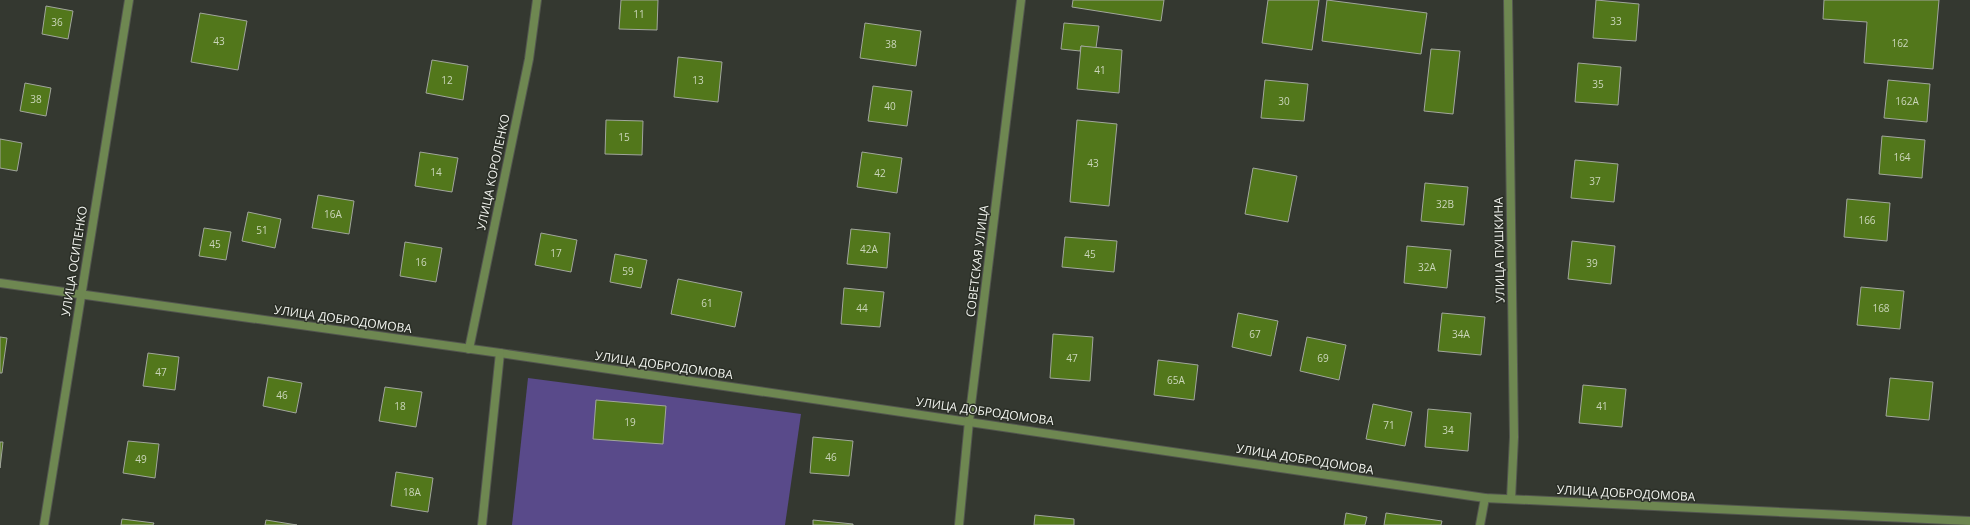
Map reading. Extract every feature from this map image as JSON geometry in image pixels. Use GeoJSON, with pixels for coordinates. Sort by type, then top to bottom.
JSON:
{"type":"FeatureCollection","features":[{"type":"Feature","properties":{"kind":"street","name":"УЛИЦА ОСИПЕНКО"},"geometry":{"type":"LineString","coordinates":[[44,525],[129,0]]}},
{"type":"Feature","properties":{"kind":"street","name":"УЛИЦА КОРОЛЕНКО"},"geometry":{"type":"LineString","coordinates":[[468,349],[529,60],[537,0]]}},
{"type":"Feature","properties":{"kind":"street","name":"СОВЕТСКАЯ УЛИЦА"},"geometry":{"type":"LineString","coordinates":[[959,525],[969,421],[1021,0]]}},
{"type":"Feature","properties":{"kind":"street","name":"УЛИЦА ПУШКИНА"},"geometry":{"type":"LineString","coordinates":[[1508,0],[1514,437],[1511,499]]}},
{"type":"Feature","properties":{"kind":"street","name":"УЛИЦА ДОБРОДОМОВА"},"geometry":{"type":"LineString","coordinates":[[0,284],[500,353],[1485,498],[1970,521]]}},
{"type":"Feature","properties":{"kind":"street"},"geometry":{"type":"LineString","coordinates":[[482,525],[500,353]]}},
{"type":"Feature","properties":{"kind":"street"},"geometry":{"type":"LineString","coordinates":[[1480,525],[1485,498]]}},
{"type":"Feature","properties":{"kind":"shaded area"},"geometry":{"type":"Polygon","coordinates":[[[528,378],[801,414],[785,525],[512,525],[528,378]]]}},
{"type":"Feature","properties":{"kind":"building"},"geometry":{"type":"Polygon","coordinates":[[[621,0],[658,0],[657,30],[619,29],[621,0]]]}},
{"type":"Feature","properties":{"kind":"building"},"geometry":{"type":"Polygon","coordinates":[[[1073,0],[1164,0],[1161,21],[1072,7],[1073,0]]]}},
{"type":"Feature","properties":{"kind":"building"},"geometry":{"type":"Polygon","coordinates":[[[1268,0],[1319,0],[1312,50],[1262,43],[1268,0]]]}},
{"type":"Feature","properties":{"kind":"building"},"geometry":{"type":"Polygon","coordinates":[[[1327,0],[1427,13],[1421,54],[1322,41],[1327,0]]]}},
{"type":"Feature","properties":{"kind":"building"},"geometry":{"type":"Polygon","coordinates":[[[1596,0],[1639,4],[1636,41],[1593,38],[1596,0]]]}},
{"type":"Feature","properties":{"kind":"building"},"geometry":{"type":"Polygon","coordinates":[[[1824,0],[1939,0],[1933,69],[1864,63],[1867,22],[1823,19],[1824,0]]]}},
{"type":"Feature","properties":{"kind":"building"},"geometry":{"type":"Polygon","coordinates":[[[46,6],[73,11],[68,39],[42,34],[46,6]]]}},
{"type":"Feature","properties":{"kind":"building"},"geometry":{"type":"Polygon","coordinates":[[[200,13],[247,21],[238,70],[191,62],[200,13]]]}},
{"type":"Feature","properties":{"kind":"building"},"geometry":{"type":"Polygon","coordinates":[[[865,23],[921,31],[916,66],[860,58],[865,23]]]}},
{"type":"Feature","properties":{"kind":"building"},"geometry":{"type":"Polygon","coordinates":[[[1064,23],[1099,26],[1096,48],[1081,46],[1080,51],[1061,49],[1064,23]]]}},
{"type":"Feature","properties":{"kind":"building"},"geometry":{"type":"Polygon","coordinates":[[[1081,46],[1122,50],[1119,93],[1077,89],[1081,46]]]}},
{"type":"Feature","properties":{"kind":"building"},"geometry":{"type":"Polygon","coordinates":[[[1431,49],[1460,51],[1453,114],[1424,111],[1431,49]]]}},
{"type":"Feature","properties":{"kind":"building"},"geometry":{"type":"Polygon","coordinates":[[[678,57],[722,62],[718,102],[674,97],[678,57]]]}},
{"type":"Feature","properties":{"kind":"building"},"geometry":{"type":"Polygon","coordinates":[[[432,60],[468,66],[463,100],[426,93],[432,60]]]}},
{"type":"Feature","properties":{"kind":"building"},"geometry":{"type":"Polygon","coordinates":[[[1578,63],[1621,67],[1618,105],[1575,102],[1578,63]]]}},
{"type":"Feature","properties":{"kind":"building"},"geometry":{"type":"Polygon","coordinates":[[[1265,80],[1308,84],[1304,121],[1261,118],[1265,80]]]}},
{"type":"Feature","properties":{"kind":"building"},"geometry":{"type":"Polygon","coordinates":[[[1888,80],[1930,84],[1927,122],[1884,118],[1888,80]]]}},
{"type":"Feature","properties":{"kind":"building"},"geometry":{"type":"Polygon","coordinates":[[[25,83],[51,88],[46,116],[20,111],[25,83]]]}},
{"type":"Feature","properties":{"kind":"building"},"geometry":{"type":"Polygon","coordinates":[[[873,86],[912,91],[907,126],[868,121],[873,86]]]}},
{"type":"Feature","properties":{"kind":"building"},"geometry":{"type":"Polygon","coordinates":[[[606,120],[643,121],[642,155],[605,154],[606,120]]]}},
{"type":"Feature","properties":{"kind":"building"},"geometry":{"type":"Polygon","coordinates":[[[1077,120],[1117,124],[1109,206],[1070,202],[1077,120]]]}},
{"type":"Feature","properties":{"kind":"building"},"geometry":{"type":"Polygon","coordinates":[[[1882,136],[1925,140],[1922,178],[1879,174],[1882,136]]]}},
{"type":"Feature","properties":{"kind":"building"},"geometry":{"type":"Polygon","coordinates":[[[0,139],[22,143],[17,171],[0,168],[0,139]]]}},
{"type":"Feature","properties":{"kind":"building"},"geometry":{"type":"Polygon","coordinates":[[[420,152],[458,158],[452,192],[415,186],[420,152]]]}},
{"type":"Feature","properties":{"kind":"building"},"geometry":{"type":"Polygon","coordinates":[[[862,152],[902,158],[897,193],[857,187],[862,152]]]}},
{"type":"Feature","properties":{"kind":"building"},"geometry":{"type":"Polygon","coordinates":[[[1575,160],[1618,164],[1614,202],[1571,198],[1575,160]]]}},
{"type":"Feature","properties":{"kind":"building"},"geometry":{"type":"Polygon","coordinates":[[[1253,168],[1297,176],[1288,222],[1245,214],[1253,168]]]}},
{"type":"Feature","properties":{"kind":"building"},"geometry":{"type":"Polygon","coordinates":[[[1425,183],[1468,187],[1464,225],[1421,221],[1425,183]]]}},
{"type":"Feature","properties":{"kind":"building"},"geometry":{"type":"Polygon","coordinates":[[[318,195],[354,201],[349,234],[312,228],[318,195]]]}},
{"type":"Feature","properties":{"kind":"building"},"geometry":{"type":"Polygon","coordinates":[[[1847,199],[1890,203],[1887,241],[1844,237],[1847,199]]]}},
{"type":"Feature","properties":{"kind":"building"},"geometry":{"type":"Polygon","coordinates":[[[248,212],[281,219],[275,248],[242,241],[248,212]]]}},
{"type":"Feature","properties":{"kind":"building"},"geometry":{"type":"Polygon","coordinates":[[[204,228],[231,232],[226,260],[199,256],[204,228]]]}},
{"type":"Feature","properties":{"kind":"building"},"geometry":{"type":"Polygon","coordinates":[[[851,229],[890,233],[887,268],[847,264],[851,229]]]}},
{"type":"Feature","properties":{"kind":"building"},"geometry":{"type":"Polygon","coordinates":[[[541,233],[577,240],[571,272],[535,265],[541,233]]]}},
{"type":"Feature","properties":{"kind":"building"},"geometry":{"type":"Polygon","coordinates":[[[1065,237],[1117,241],[1114,272],[1062,267],[1065,237]]]}},
{"type":"Feature","properties":{"kind":"building"},"geometry":{"type":"Polygon","coordinates":[[[1572,241],[1615,246],[1611,284],[1568,279],[1572,241]]]}},
{"type":"Feature","properties":{"kind":"building"},"geometry":{"type":"Polygon","coordinates":[[[405,242],[442,248],[436,282],[400,276],[405,242]]]}},
{"type":"Feature","properties":{"kind":"building"},"geometry":{"type":"Polygon","coordinates":[[[1407,246],[1451,250],[1447,288],[1404,283],[1407,246]]]}},
{"type":"Feature","properties":{"kind":"building"},"geometry":{"type":"Polygon","coordinates":[[[615,254],[647,260],[641,288],[610,282],[615,254]]]}},
{"type":"Feature","properties":{"kind":"building"},"geometry":{"type":"Polygon","coordinates":[[[678,279],[742,292],[735,327],[671,314],[678,279]]]}},
{"type":"Feature","properties":{"kind":"building"},"geometry":{"type":"Polygon","coordinates":[[[1861,287],[1904,291],[1900,329],[1857,325],[1861,287]]]}},
{"type":"Feature","properties":{"kind":"building"},"geometry":{"type":"Polygon","coordinates":[[[844,288],[884,292],[880,327],[841,324],[844,288]]]}},
{"type":"Feature","properties":{"kind":"building"},"geometry":{"type":"Polygon","coordinates":[[[1238,313],[1278,321],[1271,356],[1232,347],[1238,313]]]}},
{"type":"Feature","properties":{"kind":"building"},"geometry":{"type":"Polygon","coordinates":[[[1442,313],[1485,317],[1481,355],[1438,351],[1442,313]]]}},
{"type":"Feature","properties":{"kind":"building"},"geometry":{"type":"Polygon","coordinates":[[[1053,334],[1093,337],[1090,381],[1050,378],[1053,334]]]}},
{"type":"Feature","properties":{"kind":"building"},"geometry":{"type":"Polygon","coordinates":[[[0,337],[7,338],[2,373],[0,373],[0,337]]]}},
{"type":"Feature","properties":{"kind":"building"},"geometry":{"type":"Polygon","coordinates":[[[1307,337],[1346,345],[1339,380],[1300,371],[1307,337]]]}},
{"type":"Feature","properties":{"kind":"building"},"geometry":{"type":"Polygon","coordinates":[[[148,353],[179,357],[175,390],[143,386],[148,353]]]}},
{"type":"Feature","properties":{"kind":"building"},"geometry":{"type":"Polygon","coordinates":[[[1158,360],[1198,365],[1194,400],[1154,395],[1158,360]]]}},
{"type":"Feature","properties":{"kind":"building"},"geometry":{"type":"Polygon","coordinates":[[[268,377],[302,383],[296,413],[263,406],[268,377]]]}},
{"type":"Feature","properties":{"kind":"building"},"geometry":{"type":"Polygon","coordinates":[[[1890,378],[1933,382],[1929,420],[1886,416],[1890,378]]]}},
{"type":"Feature","properties":{"kind":"building"},"geometry":{"type":"Polygon","coordinates":[[[1583,385],[1626,389],[1622,427],[1579,423],[1583,385]]]}},
{"type":"Feature","properties":{"kind":"building"},"geometry":{"type":"Polygon","coordinates":[[[385,387],[422,392],[416,427],[379,421],[385,387]]]}},
{"type":"Feature","properties":{"kind":"building"},"geometry":{"type":"Polygon","coordinates":[[[596,400],[666,406],[663,444],[593,439],[596,400]]]}},
{"type":"Feature","properties":{"kind":"building"},"geometry":{"type":"Polygon","coordinates":[[[1373,404],[1412,412],[1405,446],[1366,439],[1373,404]]]}},
{"type":"Feature","properties":{"kind":"building"},"geometry":{"type":"Polygon","coordinates":[[[1428,409],[1471,413],[1468,451],[1425,447],[1428,409]]]}},
{"type":"Feature","properties":{"kind":"building"},"geometry":{"type":"Polygon","coordinates":[[[813,437],[853,441],[849,476],[810,473],[813,437]]]}},
{"type":"Feature","properties":{"kind":"building"},"geometry":{"type":"Polygon","coordinates":[[[128,441],[159,444],[155,478],[123,473],[128,441]]]}},
{"type":"Feature","properties":{"kind":"building"},"geometry":{"type":"Polygon","coordinates":[[[0,442],[3,442],[0,468],[0,442]]]}},
{"type":"Feature","properties":{"kind":"building"},"geometry":{"type":"Polygon","coordinates":[[[396,472],[433,478],[428,512],[391,506],[396,472]]]}},
{"type":"Feature","properties":{"kind":"building"},"geometry":{"type":"Polygon","coordinates":[[[1346,513],[1367,517],[1365,525],[1344,525],[1346,513]]]}},
{"type":"Feature","properties":{"kind":"building"},"geometry":{"type":"Polygon","coordinates":[[[1386,513],[1442,521],[1441,525],[1384,525],[1386,513]]]}},
{"type":"Feature","properties":{"kind":"building"},"geometry":{"type":"Polygon","coordinates":[[[1035,515],[1074,519],[1074,525],[1034,525],[1035,515]]]}},
{"type":"Feature","properties":{"kind":"building"},"geometry":{"type":"Polygon","coordinates":[[[122,519],[154,523],[153,525],[121,525],[122,519]]]}},
{"type":"Feature","properties":{"kind":"building"},"geometry":{"type":"Polygon","coordinates":[[[266,520],[297,525],[265,525],[266,520]]]}},
{"type":"Feature","properties":{"kind":"building"},"geometry":{"type":"Polygon","coordinates":[[[813,520],[853,524],[853,525],[813,525],[813,520]]]}}]}
